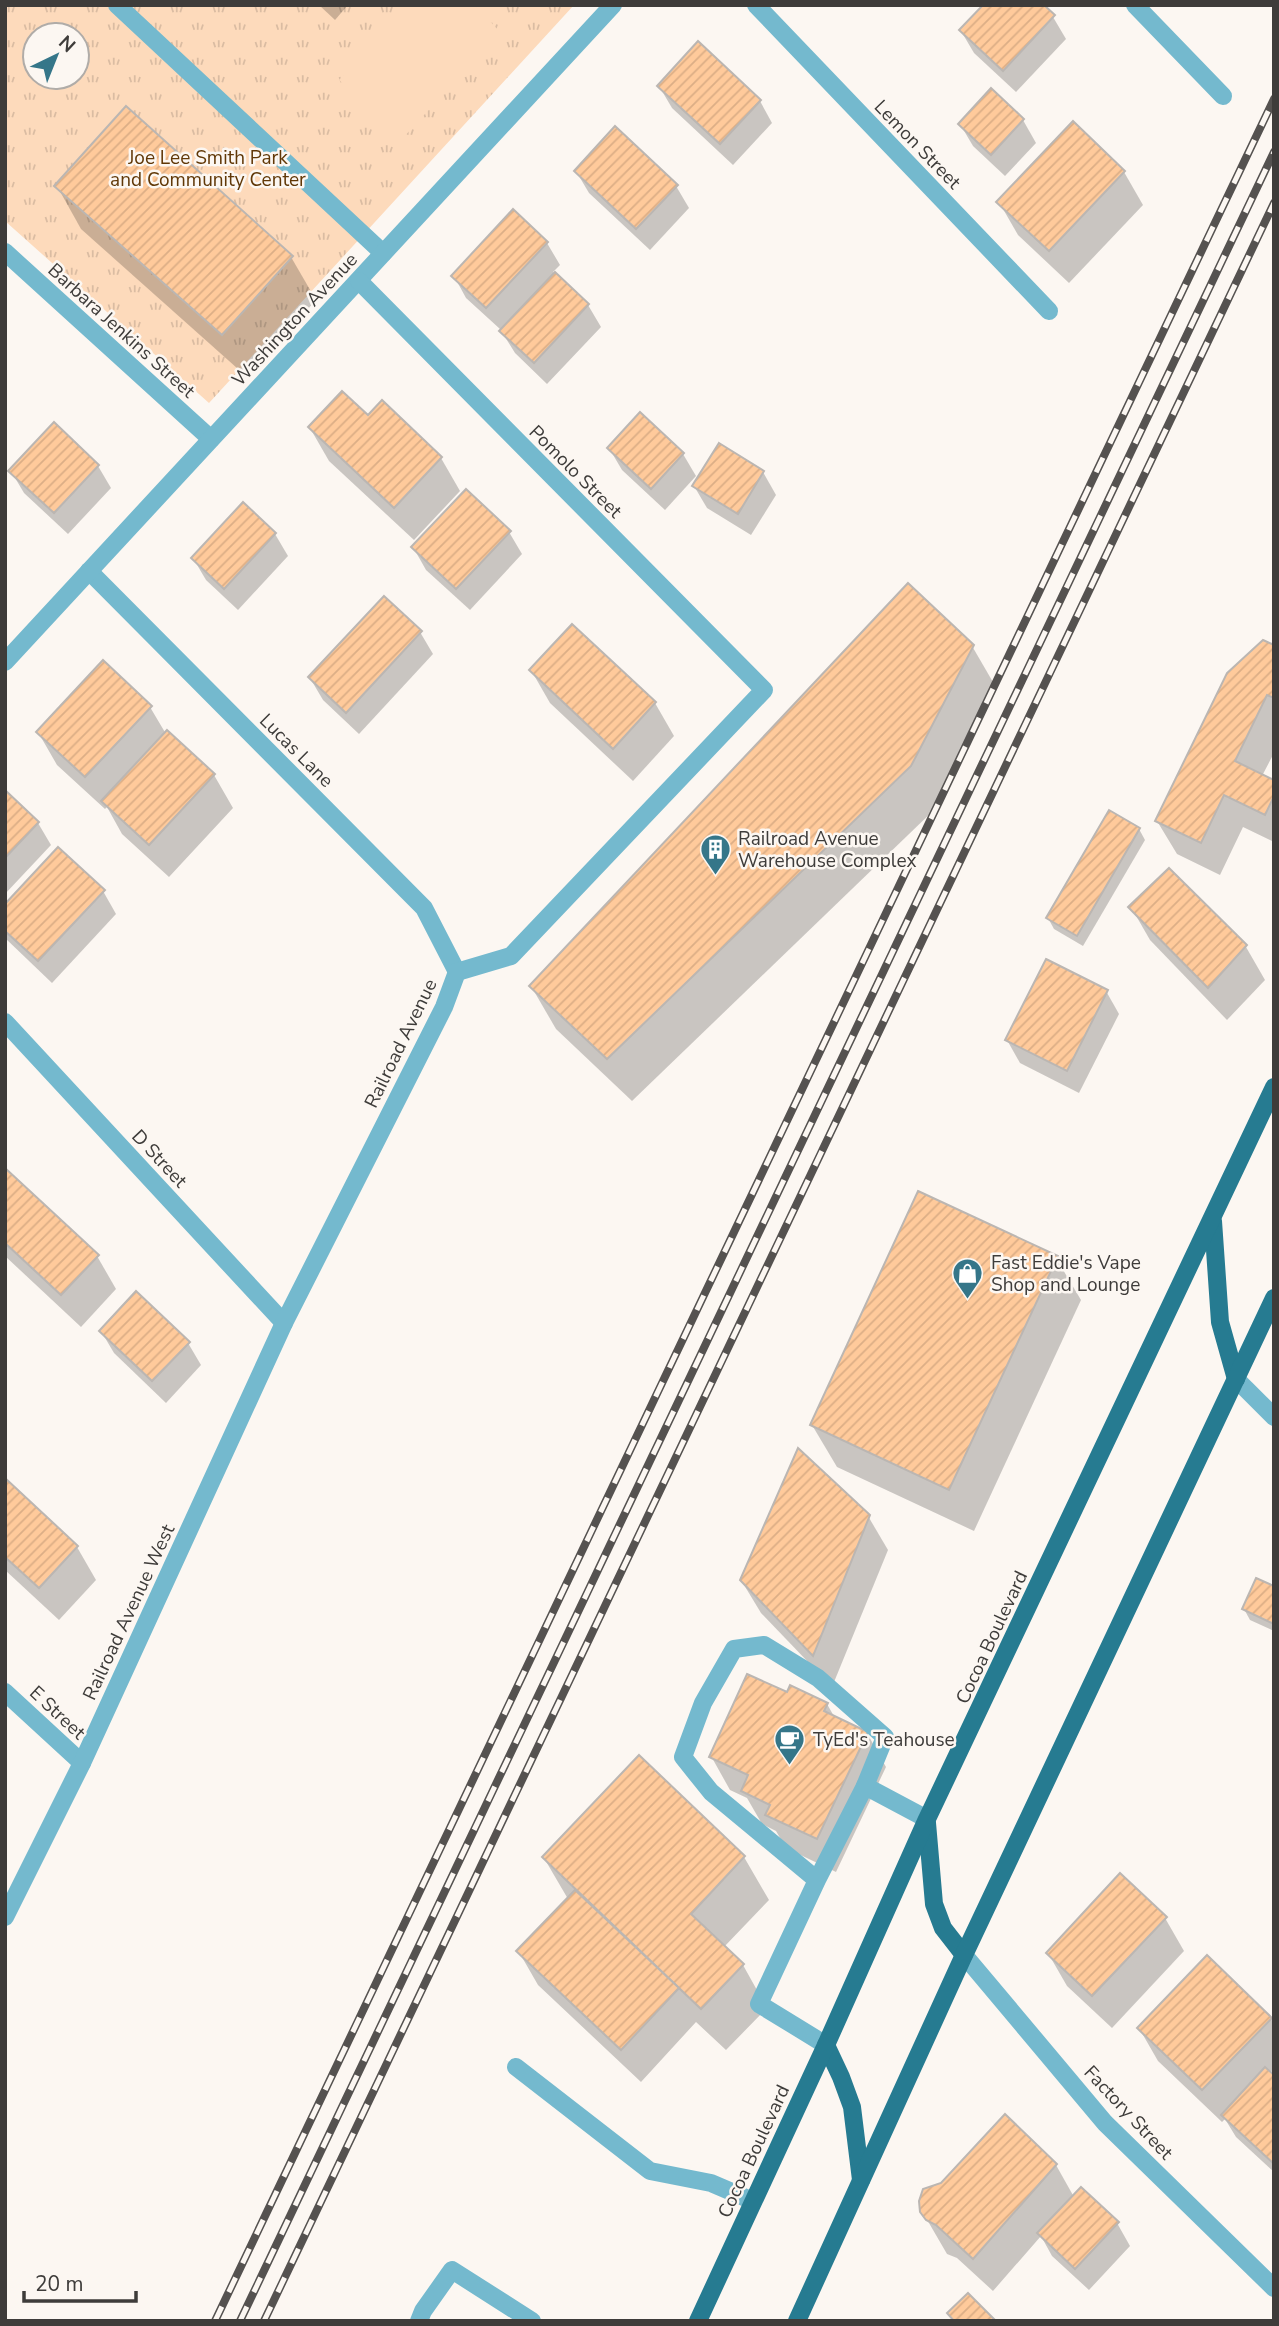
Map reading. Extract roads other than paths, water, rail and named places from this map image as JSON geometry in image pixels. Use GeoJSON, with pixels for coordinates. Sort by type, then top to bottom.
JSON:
{"type":"FeatureCollection","features":[{"type":"Feature","properties":{"kind":"main road","name":"Cocoa Boulevard"},"geometry":{"type":"LineString","coordinates":[[698,2321],[927,1819],[1274,1087]]}},
{"type":"Feature","properties":{"kind":"main road"},"geometry":{"type":"LineString","coordinates":[[1212,1217],[1220,1322],[1236,1380]]}},
{"type":"Feature","properties":{"kind":"main road"},"geometry":{"type":"LineString","coordinates":[[797,2321],[964,1955],[1274,1298]]}},
{"type":"Feature","properties":{"kind":"main road"},"geometry":{"type":"LineString","coordinates":[[927,1819],[934,1904],[943,1928],[964,1955]]}},
{"type":"Feature","properties":{"kind":"main road"},"geometry":{"type":"LineString","coordinates":[[826,2045],[852,2107],[861,2180]]}},
{"type":"Feature","properties":{"kind":"street"},"geometry":{"type":"LineString","coordinates":[[117,5],[383,253]]}},
{"type":"Feature","properties":{"kind":"street","name":"Washington Avenue"},"geometry":{"type":"LineString","coordinates":[[5,662],[613,5]]}},
{"type":"Feature","properties":{"kind":"street","name":"Lemon Street"},"geometry":{"type":"LineString","coordinates":[[756,5],[1049,311]]}},
{"type":"Feature","properties":{"kind":"street"},"geometry":{"type":"LineString","coordinates":[[1135,5],[1223,96]]}},
{"type":"Feature","properties":{"kind":"street","name":"Barbara Jenkins Street"},"geometry":{"type":"LineString","coordinates":[[5,252],[211,439]]}},
{"type":"Feature","properties":{"kind":"street","name":"Pomolo Street"},"geometry":{"type":"LineString","coordinates":[[359,281],[764,690]]}},
{"type":"Feature","properties":{"kind":"street","name":"Lucas Lane"},"geometry":{"type":"LineString","coordinates":[[89,571],[424,908],[457,972]]}},
{"type":"Feature","properties":{"kind":"street","name":"Railroad Avenue"},"geometry":{"type":"LineString","coordinates":[[284,1323],[444,1007],[457,972],[511,956],[764,690]]}},
{"type":"Feature","properties":{"kind":"street","name":"D Street"},"geometry":{"type":"LineString","coordinates":[[5,1022],[284,1323]]}},
{"type":"Feature","properties":{"kind":"street","name":"Railroad Avenue West"},"geometry":{"type":"LineString","coordinates":[[5,1917],[82,1763],[284,1323]]}},
{"type":"Feature","properties":{"kind":"street"},"geometry":{"type":"LineString","coordinates":[[1236,1380],[1274,1417]]}},
{"type":"Feature","properties":{"kind":"street"},"geometry":{"type":"LineString","coordinates":[[817,1880],[711,1792],[683,1757],[703,1703],[734,1650],[764,1645],[818,1678],[885,1737],[865,1786],[759,2004],[826,2045]]}},
{"type":"Feature","properties":{"kind":"street","name":"E Street"},"geometry":{"type":"LineString","coordinates":[[5,1692],[82,1763]]}},
{"type":"Feature","properties":{"kind":"street"},"geometry":{"type":"LineString","coordinates":[[865,1786],[927,1819]]}},
{"type":"Feature","properties":{"kind":"street","name":"Factory Street"},"geometry":{"type":"LineString","coordinates":[[964,1955],[1105,2123],[1274,2288]]}},
{"type":"Feature","properties":{"kind":"street"},"geometry":{"type":"LineString","coordinates":[[516,2067],[650,2171],[711,2183],[752,2201]]}},
{"type":"Feature","properties":{"kind":"street"},"geometry":{"type":"LineString","coordinates":[[419,2321],[452,2270],[532,2321]]}},
{"type":"Feature","properties":{"kind":"railway"},"geometry":{"type":"LineString","coordinates":[[215,2321],[1274,99]]}},
{"type":"Feature","properties":{"kind":"railway"},"geometry":{"type":"LineString","coordinates":[[240,2321],[1274,152]]}},
{"type":"Feature","properties":{"kind":"railway"},"geometry":{"type":"LineString","coordinates":[[264,2321],[1274,203]]}},
{"type":"Feature","properties":{"kind":"place","name":"Railroad Avenue Warehouse Complex"},"geometry":{"type":"Point","coordinates":[715,876]}},
{"type":"Feature","properties":{"kind":"place","name":"Fast Eddie's Vape Shop and Lounge"},"geometry":{"type":"Point","coordinates":[968,1300]}},
{"type":"Feature","properties":{"kind":"place","name":"TyEd's Teahouse"},"geometry":{"type":"Point","coordinates":[790,1766]}},
{"type":"Feature","properties":{"kind":"park label","name":"Joe Lee Smith Park and Community Center"},"geometry":{"type":"Point","coordinates":[208,168]}}]}
